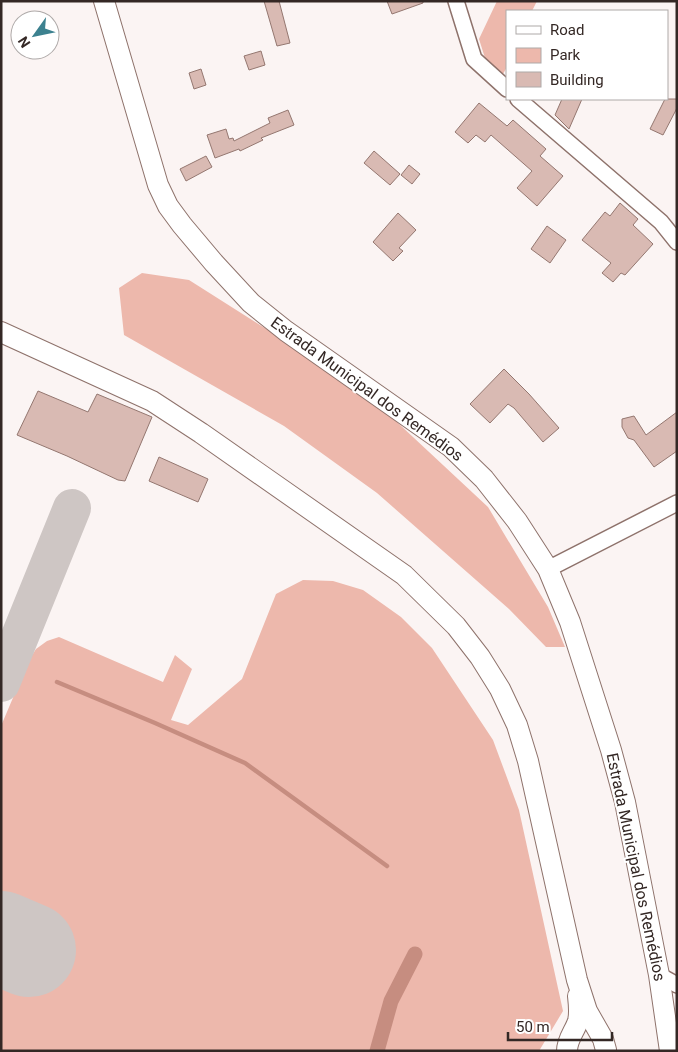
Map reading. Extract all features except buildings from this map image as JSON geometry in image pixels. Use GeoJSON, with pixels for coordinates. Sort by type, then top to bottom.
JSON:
{"type":"FeatureCollection","features":[{"type":"Feature","properties":{"kind":"main road","name":"Estrada Municipal dos Remédios"},"geometry":{"type":"LineString","coordinates":[[104,1],[158,185],[168,206],[182,225],[214,263],[252,303],[286,330],[451,447],[484,479],[517,521],[548,569],[570,622],[611,750],[625,802],[659,975],[670,1051]]}},
{"type":"Feature","properties":{"kind":"main road"},"geometry":{"type":"LineString","coordinates":[[1,332],[152,401],[404,575],[456,626],[480,657],[500,689],[517,725],[528,761],[577,980],[587,1011],[603,1039],[606,1050]]}},
{"type":"Feature","properties":{"kind":"main road"},"geometry":{"type":"LineString","coordinates":[[568,1051],[567,1045],[580,1013],[577,980]]}},
{"type":"Feature","properties":{"kind":"main road"},"geometry":{"type":"LineString","coordinates":[[568,1051],[577,1042],[590,1039],[602,1044],[606,1050]]}},
{"type":"Feature","properties":{"kind":"street"},"geometry":{"type":"LineString","coordinates":[[456,1],[474,59],[506,88]]}},
{"type":"Feature","properties":{"kind":"street"},"geometry":{"type":"LineString","coordinates":[[519,100],[661,222],[677,242]]}},
{"type":"Feature","properties":{"kind":"street"},"geometry":{"type":"LineString","coordinates":[[548,569],[677,504]]}},
{"type":"Feature","properties":{"kind":"street"},"geometry":{"type":"LineString","coordinates":[[659,975],[677,985]]}},
{"type":"Feature","properties":{"kind":"green space"},"geometry":{"type":"Polygon","coordinates":[[[497,1],[537,1],[532,10],[506,10],[506,69],[503,74],[485,58],[479,39],[497,1]]]}},
{"type":"Feature","properties":{"kind":"green space"},"geometry":{"type":"Polygon","coordinates":[[[142,273],[189,280],[268,330],[384,410],[488,507],[548,607],[565,647],[546,647],[509,609],[377,493],[284,426],[124,335],[119,288],[142,273]]]}},
{"type":"Feature","properties":{"kind":"green space"},"geometry":{"type":"Polygon","coordinates":[[[303,580],[333,581],[363,590],[401,617],[432,648],[493,740],[519,810],[563,1011],[539,1051],[1,1051],[1,988],[10,992],[46,912],[1,892],[1,726],[29,660],[36,649],[47,641],[59,637],[163,682],[175,655],[192,669],[171,720],[188,725],[242,679],[276,594],[303,580]]]}},
{"type":"Feature","properties":{"kind":"waterway"},"geometry":{"type":"LineString","coordinates":[[57,682],[245,763],[387,866]]}},
{"type":"Feature","properties":{"kind":"waterway"},"geometry":{"type":"LineString","coordinates":[[377,1051],[391,1001],[415,954]]}},
{"type":"Feature","properties":{"kind":"taxiway"},"geometry":{"type":"LineString","coordinates":[[1,683],[72,508]]}},
{"type":"Feature","properties":{"kind":"runway"},"geometry":{"type":"LineString","coordinates":[[1,938],[29,950]]}}]}
